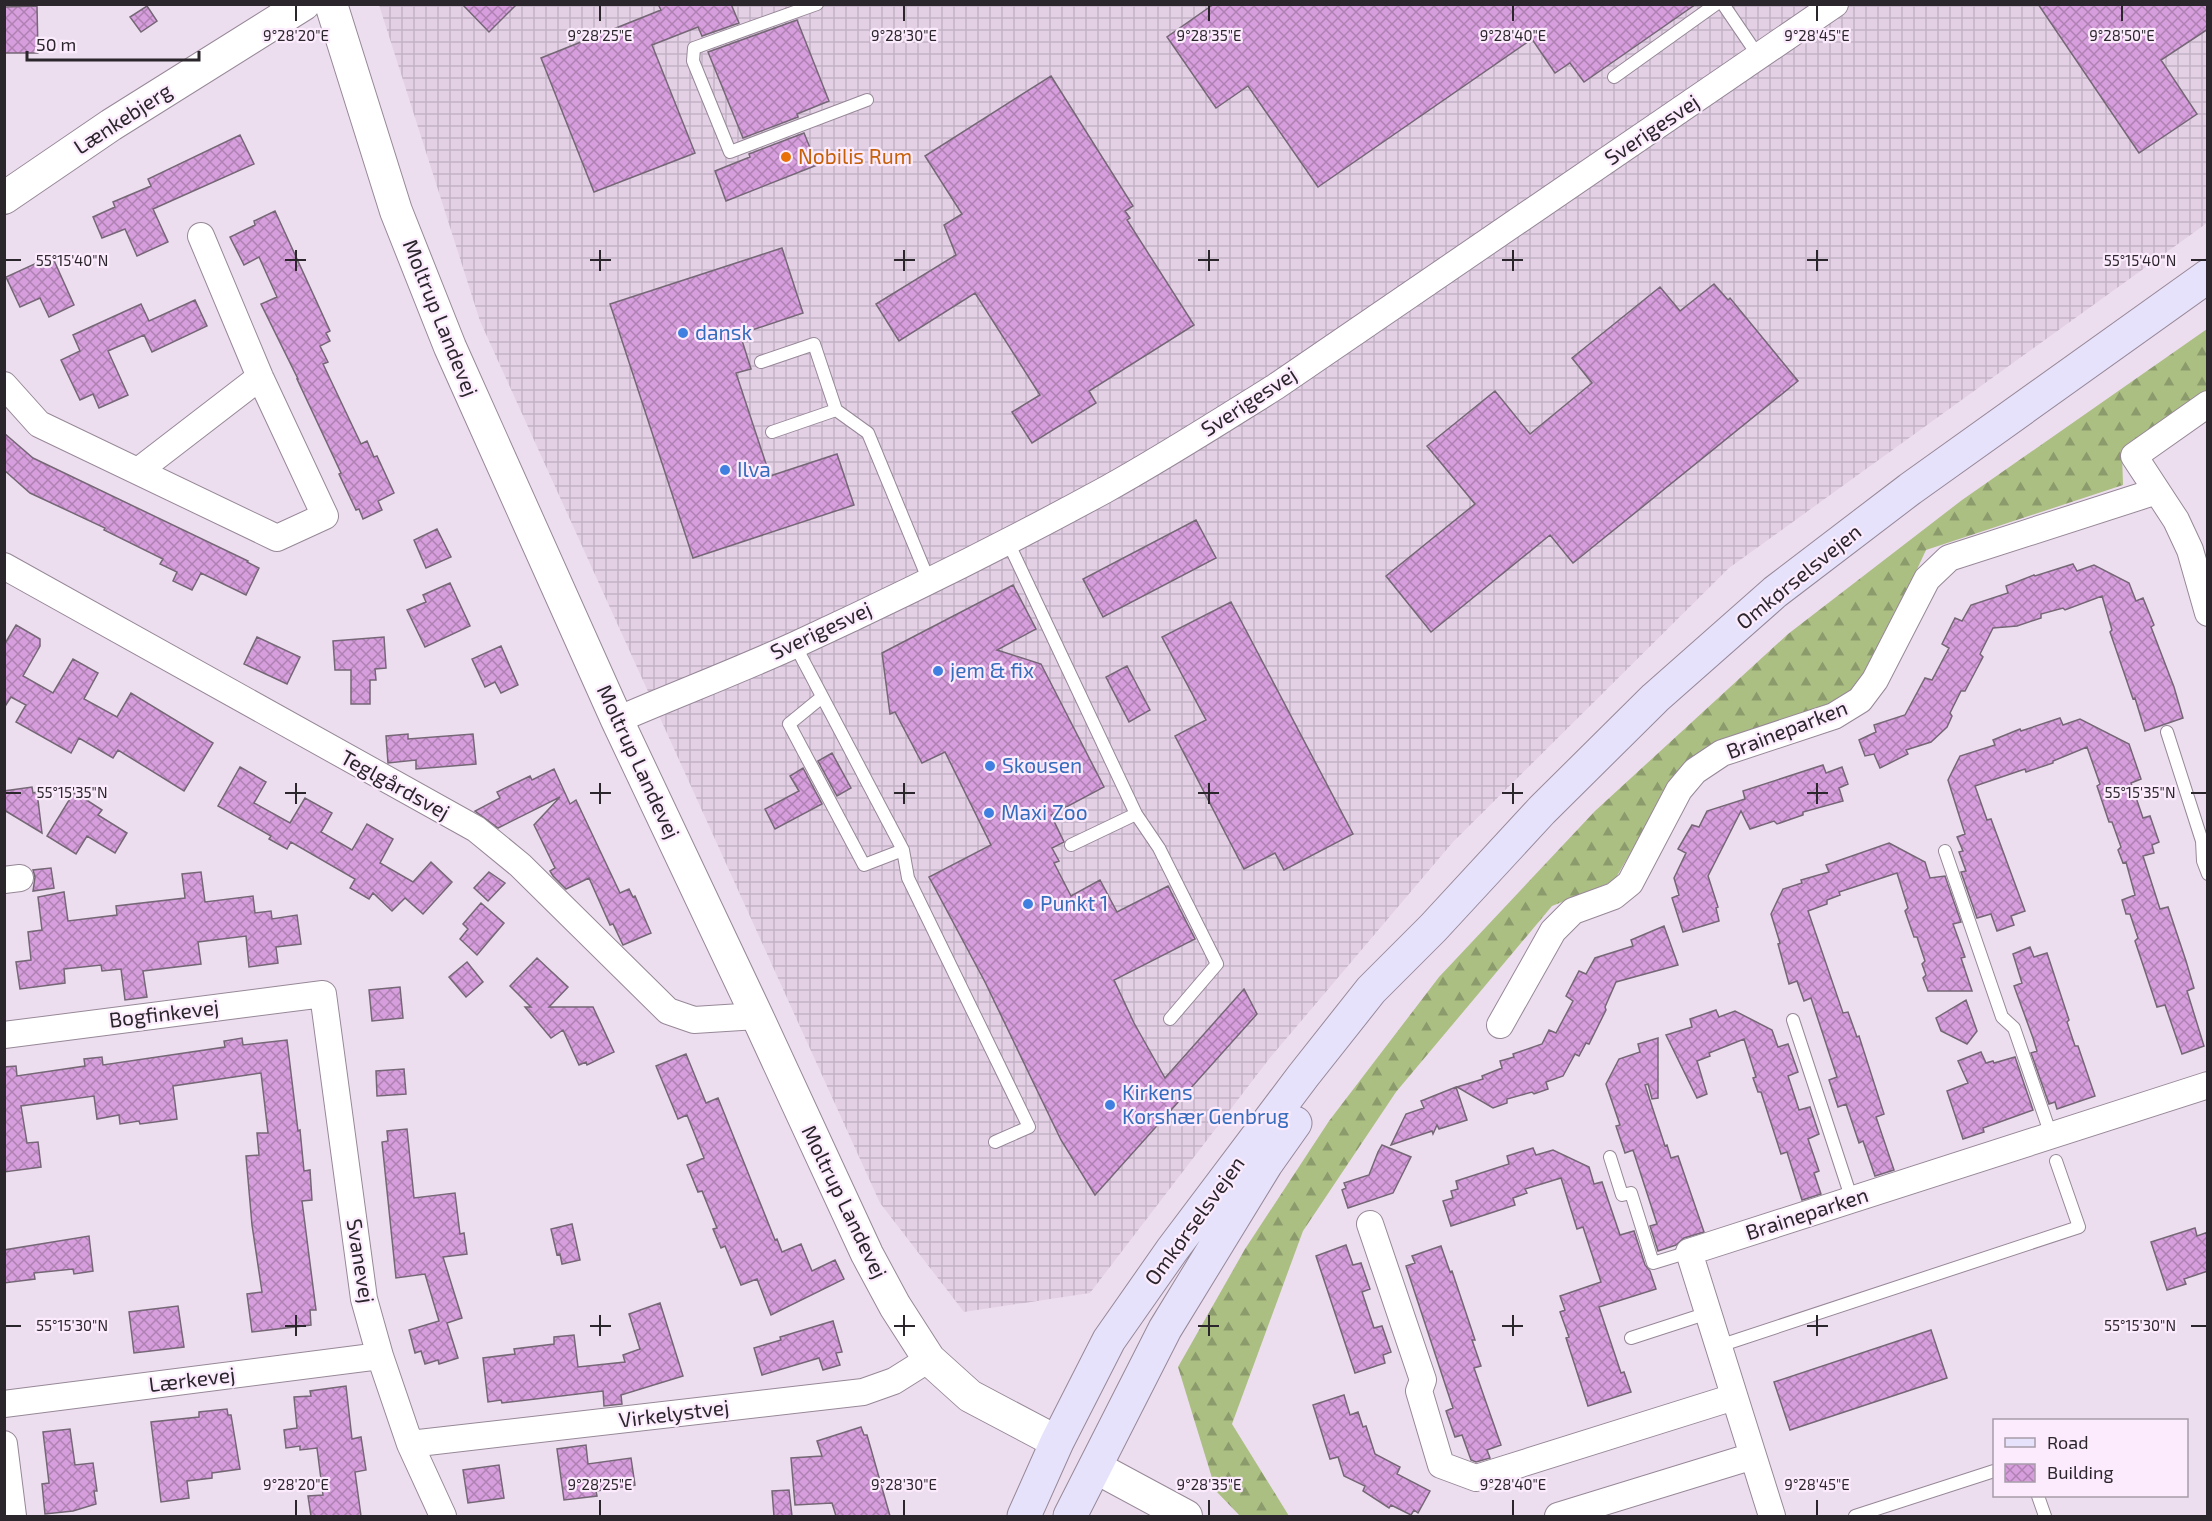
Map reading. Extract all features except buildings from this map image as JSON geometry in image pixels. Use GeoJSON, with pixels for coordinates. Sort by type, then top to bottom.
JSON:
{"type":"FeatureCollection","features":[{"type":"Feature","properties":{"kind":"main road","name":"Omkørselsvejen"},"geometry":{"type":"LineString","coordinates":[[1024,1516],[1057,1442],[1109,1340],[1183,1236],[1303,1076],[1371,990],[1433,928],[1542,810],[1647,706],[1775,592],[1910,489],[2208,276]]}},
{"type":"Feature","properties":{"kind":"main road","name":"Omkørselsvejen"},"geometry":{"type":"LineString","coordinates":[[1070,1516],[1168,1324],[1266,1164],[1347,1046],[1433,928]]}},
{"type":"Feature","properties":{"kind":"main road"},"geometry":{"type":"LineString","coordinates":[[1095,1467],[1090,1431],[1097,1406],[1164,1285],[1183,1236]]}},
{"type":"Feature","properties":{"kind":"main road"},"geometry":{"type":"LineString","coordinates":[[1057,1442],[1095,1467]]}},
{"type":"Feature","properties":{"kind":"main road"},"geometry":{"type":"LineString","coordinates":[[1044,1516],[1051,1499],[1058,1469],[1057,1442]]}},
{"type":"Feature","properties":{"kind":"street","name":"Lænkebjerg"},"geometry":{"type":"LineString","coordinates":[[4,198],[111,125],[304,4]]}},
{"type":"Feature","properties":{"kind":"street","name":"Moltrup Landevej"},"geometry":{"type":"LineString","coordinates":[[331,4],[396,211],[446,336],[617,720],[867,1254],[895,1306],[929,1359],[970,1396],[1057,1442]]}},
{"type":"Feature","properties":{"kind":"street","name":"Sverigesvej"},"geometry":{"type":"LineString","coordinates":[[617,720],[795,645],[1008,542],[1107,489],[1275,387],[1834,4]]}},
{"type":"Feature","properties":{"kind":"street"},"geometry":{"type":"LineString","coordinates":[[4,385],[39,424],[277,538],[325,516],[260,377],[201,236]]}},
{"type":"Feature","properties":{"kind":"street"},"geometry":{"type":"LineString","coordinates":[[138,471],[260,377]]}},
{"type":"Feature","properties":{"kind":"street"},"geometry":{"type":"LineString","coordinates":[[2208,404],[2134,456],[2176,520],[2190,550],[2208,613]]}},
{"type":"Feature","properties":{"kind":"street","name":"Braineparken"},"geometry":{"type":"LineString","coordinates":[[1500,1025],[1553,931],[1573,911],[1614,896],[1630,883],[1679,790],[1695,771],[1722,753],[1834,716],[1860,700],[1875,680],[1927,579],[1949,558],[2157,491]]}},
{"type":"Feature","properties":{"kind":"street","name":"Teglgårdsvej"},"geometry":{"type":"LineString","coordinates":[[4,566],[476,829],[520,865],[668,1011],[694,1020],[757,1016]]}},
{"type":"Feature","properties":{"kind":"street","name":"Bogfinkevej"},"geometry":{"type":"LineString","coordinates":[[4,1035],[323,993]]}},
{"type":"Feature","properties":{"kind":"street","name":"Svanevej"},"geometry":{"type":"LineString","coordinates":[[323,993],[364,1299],[380,1356],[410,1444],[443,1516]]}},
{"type":"Feature","properties":{"kind":"street","name":"Braineparken"},"geometry":{"type":"LineString","coordinates":[[1689,1252],[2208,1085]]}},
{"type":"Feature","properties":{"kind":"street"},"geometry":{"type":"LineString","coordinates":[[1370,1224],[1423,1380],[1419,1391],[1441,1465],[1476,1478],[1734,1397]]}},
{"type":"Feature","properties":{"kind":"street"},"geometry":{"type":"LineString","coordinates":[[1689,1252],[1772,1516]]}},
{"type":"Feature","properties":{"kind":"street","name":"Lærkevej"},"geometry":{"type":"LineString","coordinates":[[4,1404],[380,1356]]}},
{"type":"Feature","properties":{"kind":"street","name":"Virkelystvej"},"geometry":{"type":"LineString","coordinates":[[410,1444],[863,1392],[894,1381],[929,1359]]}},
{"type":"Feature","properties":{"kind":"street"},"geometry":{"type":"LineString","coordinates":[[4,1444],[13,1516]]}},
{"type":"Feature","properties":{"kind":"street"},"geometry":{"type":"LineString","coordinates":[[1557,1516],[1753,1456]]}},
{"type":"Feature","properties":{"kind":"street"},"geometry":{"type":"LineString","coordinates":[[1095,1467],[1186,1516]]}},
{"type":"Feature","properties":{"kind":"lane"},"geometry":{"type":"LineString","coordinates":[[817,4],[694,48],[693,61],[730,152],[867,100]]}},
{"type":"Feature","properties":{"kind":"lane"},"geometry":{"type":"LineString","coordinates":[[1614,77],[1716,4]]}},
{"type":"Feature","properties":{"kind":"lane"},"geometry":{"type":"LineString","coordinates":[[1723,4],[1759,57]]}},
{"type":"Feature","properties":{"kind":"lane"},"geometry":{"type":"LineString","coordinates":[[761,362],[814,344],[836,410],[867,433],[929,581]]}},
{"type":"Feature","properties":{"kind":"lane"},"geometry":{"type":"LineString","coordinates":[[772,432],[836,410]]}},
{"type":"Feature","properties":{"kind":"lane"},"geometry":{"type":"LineString","coordinates":[[1008,542],[1136,814],[1159,848],[1217,964],[1170,1019]]}},
{"type":"Feature","properties":{"kind":"lane"},"geometry":{"type":"LineString","coordinates":[[795,645],[903,850],[909,878],[1029,1127],[995,1142]]}},
{"type":"Feature","properties":{"kind":"lane"},"geometry":{"type":"LineString","coordinates":[[822,697],[789,724],[794,734],[864,865],[903,850]]}},
{"type":"Feature","properties":{"kind":"lane"},"geometry":{"type":"LineString","coordinates":[[2167,732],[2205,840],[2203,861],[2208,874]]}},
{"type":"Feature","properties":{"kind":"lane"},"geometry":{"type":"LineString","coordinates":[[1071,845],[1136,814]]}},
{"type":"Feature","properties":{"kind":"lane"},"geometry":{"type":"LineString","coordinates":[[1945,851],[2002,1017],[2014,1028],[2051,1135]]}},
{"type":"Feature","properties":{"kind":"lane"},"geometry":{"type":"LineString","coordinates":[[1793,1020],[1852,1200]]}},
{"type":"Feature","properties":{"kind":"lane"},"geometry":{"type":"LineString","coordinates":[[1610,1157],[1622,1195],[1631,1193],[1653,1263],[1689,1252]]}},
{"type":"Feature","properties":{"kind":"lane"},"geometry":{"type":"LineString","coordinates":[[1719,1346],[2079,1227],[2056,1161]]}},
{"type":"Feature","properties":{"kind":"lane"},"geometry":{"type":"LineString","coordinates":[[1631,1338],[1708,1313]]}},
{"type":"Feature","properties":{"kind":"lane"},"geometry":{"type":"LineString","coordinates":[[1855,1516],[1993,1472]]}},
{"type":"Feature","properties":{"kind":"lane"},"geometry":{"type":"LineString","coordinates":[[2038,1497],[2045,1516]]}},
{"type":"Feature","properties":{"kind":"shaded area"},"geometry":{"type":"Polygon","coordinates":[[[379,5],[2207,5],[2207,223],[1729,568],[1453,842],[1269,1059],[1090,1293],[964,1312],[880,1203],[480,321],[379,5]]]}},
{"type":"Feature","properties":{"kind":"green space"},"geometry":{"type":"Polygon","coordinates":[[[2207,329],[2207,390],[2122,453],[2123,485],[1926,550],[1866,679],[1835,703],[1674,779],[1614,881],[1552,906],[1396,1092],[1303,1231],[1232,1424],[1289,1516],[1240,1516],[1216,1491],[1178,1367],[1245,1249],[1329,1121],[1439,977],[1595,811],[1788,634],[1962,500],[2207,329]]]}},
{"type":"Feature","properties":{"kind":"place","name":"Nobilis Rum"},"geometry":{"type":"Point","coordinates":[786,157]}},
{"type":"Feature","properties":{"kind":"place","name":"dansk"},"geometry":{"type":"Point","coordinates":[683,333]}},
{"type":"Feature","properties":{"kind":"place","name":"Ilva"},"geometry":{"type":"Point","coordinates":[725,470]}},
{"type":"Feature","properties":{"kind":"place","name":"jem & fix"},"geometry":{"type":"Point","coordinates":[938,671]}},
{"type":"Feature","properties":{"kind":"place","name":"Skousen"},"geometry":{"type":"Point","coordinates":[990,766]}},
{"type":"Feature","properties":{"kind":"place","name":"Maxi Zoo"},"geometry":{"type":"Point","coordinates":[989,813]}},
{"type":"Feature","properties":{"kind":"place","name":"Punkt 1"},"geometry":{"type":"Point","coordinates":[1028,904]}},
{"type":"Feature","properties":{"kind":"place","name":"Kirkens Korshær Genbrug"},"geometry":{"type":"Point","coordinates":[1110,1105]}}]}
